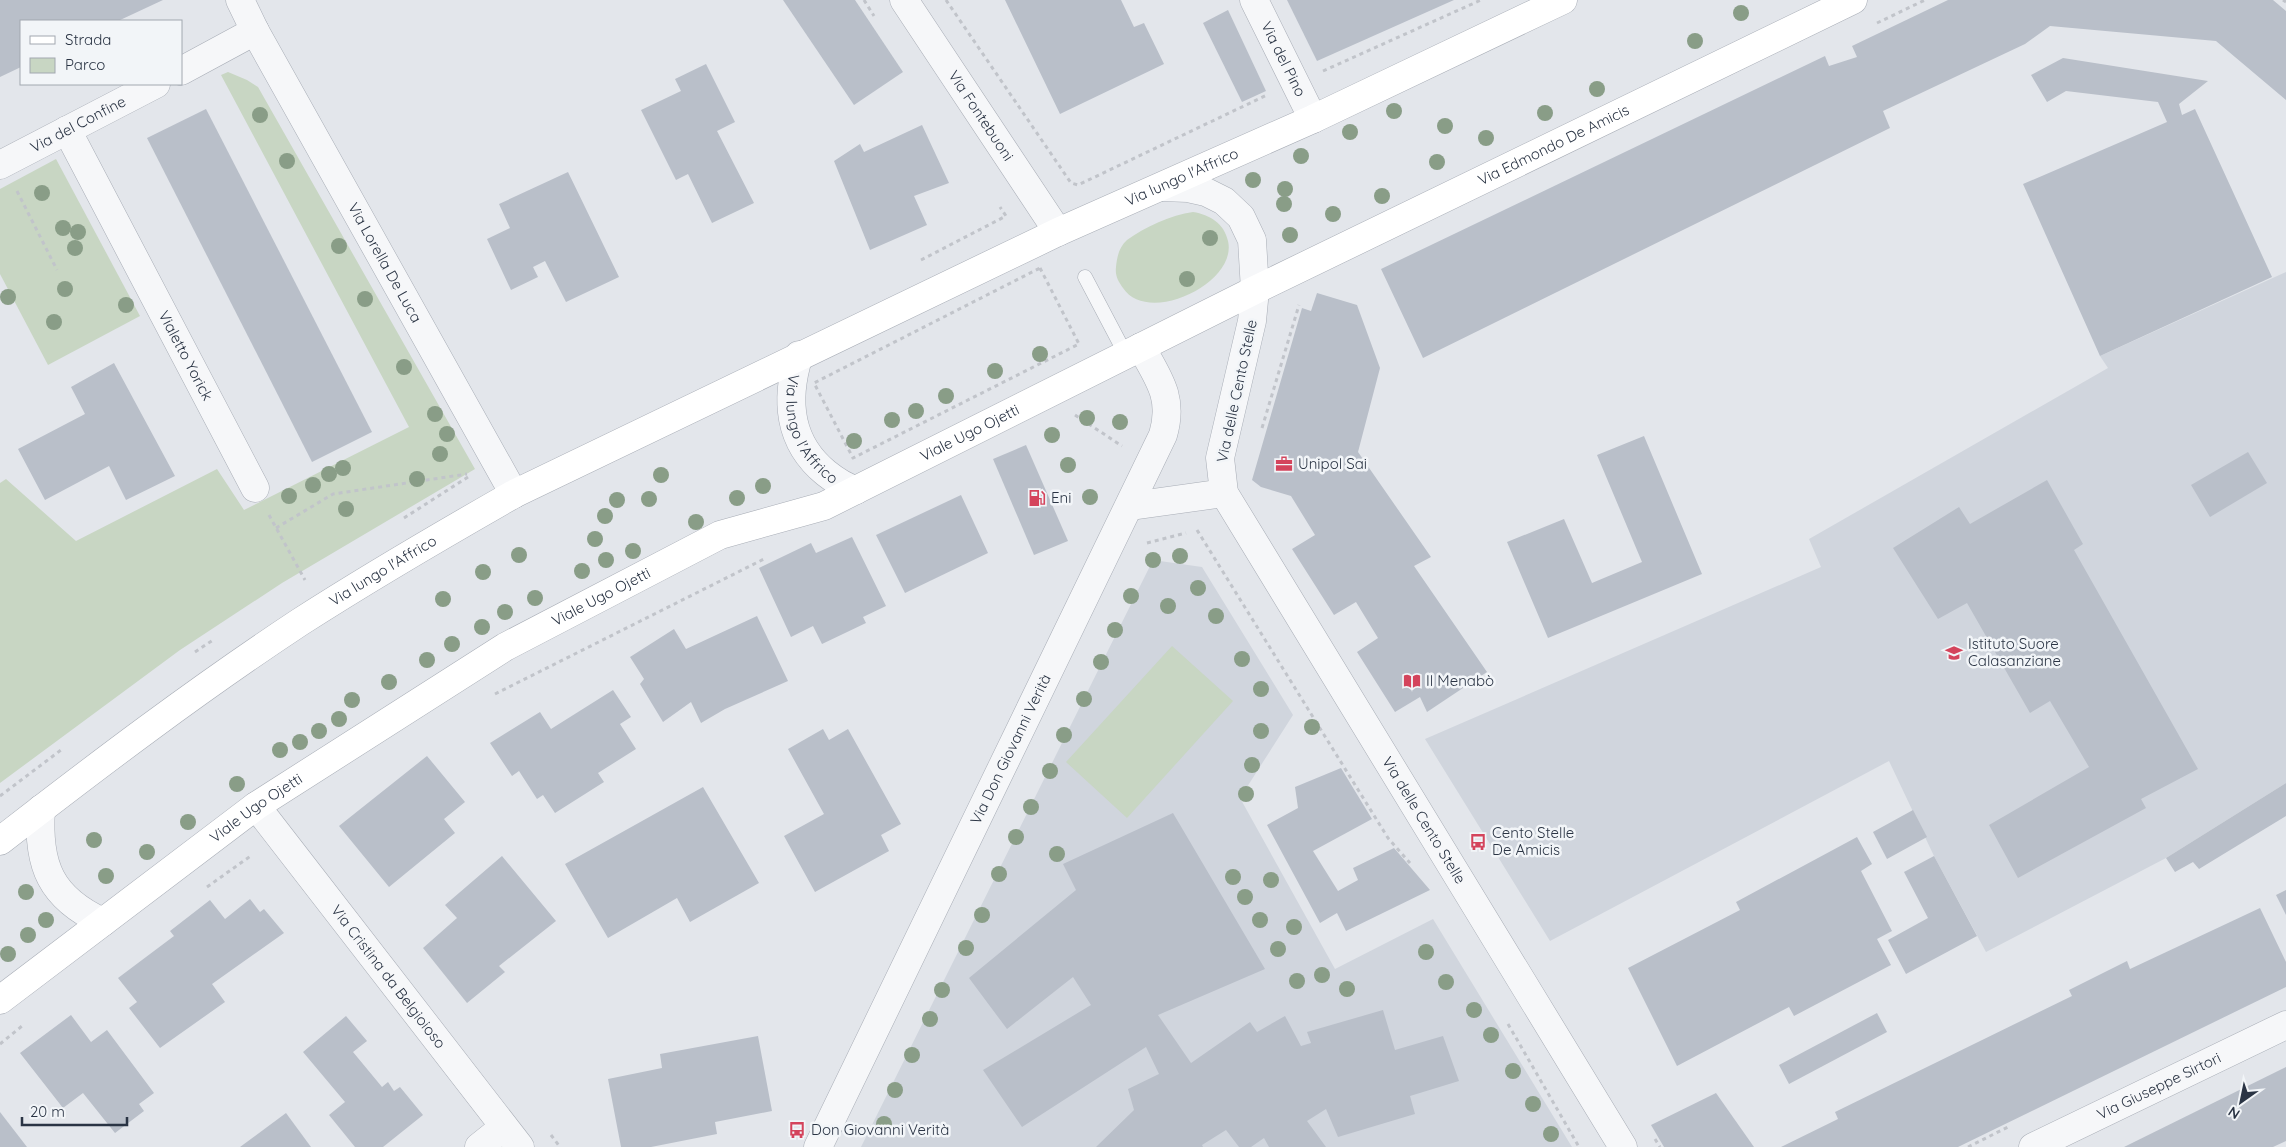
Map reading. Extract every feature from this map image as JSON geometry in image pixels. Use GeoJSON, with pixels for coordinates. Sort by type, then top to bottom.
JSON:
{"type":"FeatureCollection","features":[{"type":"Feature","properties":{"kind":"main road","name":"Via lungo l'Affrico"},"geometry":{"type":"LineString","coordinates":[[0,841],[202,689],[301,622],[436,538],[514,494],[799,355],[1058,232],[1313,119],[1563,0]]}},
{"type":"Feature","properties":{"kind":"main road","name":"Via Edmondo De Amicis"},"geometry":{"type":"LineString","coordinates":[[1255,290],[1853,0]]}},
{"type":"Feature","properties":{"kind":"main road","name":"Viale Ugo Ojetti"},"geometry":{"type":"LineString","coordinates":[[0,1000],[256,806],[505,647],[720,535],[824,506],[1255,290]]}},
{"type":"Feature","properties":{"kind":"street","name":"Via Lorella De Luca"},"geometry":{"type":"LineString","coordinates":[[240,0],[255,31],[514,494]]}},
{"type":"Feature","properties":{"kind":"street","name":"Via Fontebuoni"},"geometry":{"type":"LineString","coordinates":[[904,0],[1058,232]]}},
{"type":"Feature","properties":{"kind":"street","name":"Via del Pino"},"geometry":{"type":"LineString","coordinates":[[1254,0],[1313,119]]}},
{"type":"Feature","properties":{"kind":"street"},"geometry":{"type":"LineString","coordinates":[[182,69],[255,31]]}},
{"type":"Feature","properties":{"kind":"street","name":"Via del Confine"},"geometry":{"type":"LineString","coordinates":[[7,175],[67,130],[154,85]]}},
{"type":"Feature","properties":{"kind":"street","name":"Vialetto Yorick"},"geometry":{"type":"LineString","coordinates":[[67,130],[255,488]]}},
{"type":"Feature","properties":{"kind":"street","name":"Via lungo l'Affrico"},"geometry":{"type":"LineString","coordinates":[[1162,187],[1188,188],[1206,192],[1224,201],[1241,217],[1252,240],[1255,290]]}},
{"type":"Feature","properties":{"kind":"street","name":"Via delle Cento Stelle"},"geometry":{"type":"LineString","coordinates":[[1255,290],[1252,321],[1220,458],[1224,493],[1623,1147]]}},
{"type":"Feature","properties":{"kind":"street","name":"Via Don Giovanni Verità"},"geometry":{"type":"LineString","coordinates":[[818,1147],[1131,506],[1163,435],[1168,418],[1165,394],[1134,351]]}},
{"type":"Feature","properties":{"kind":"street","name":"Via lungo l'Affrico"},"geometry":{"type":"LineString","coordinates":[[799,355],[790,396],[793,424],[798,438],[817,466],[848,488],[856,490]]}},
{"type":"Feature","properties":{"kind":"street"},"geometry":{"type":"LineString","coordinates":[[1131,506],[1224,493]]}},
{"type":"Feature","properties":{"kind":"street","name":"Via Cristina da Belgioioso"},"geometry":{"type":"LineString","coordinates":[[256,806],[512,1137]]}},
{"type":"Feature","properties":{"kind":"street"},"geometry":{"type":"LineString","coordinates":[[41,809],[43,860],[48,876],[54,886],[70,902],[103,922]]}},
{"type":"Feature","properties":{"kind":"street","name":"Via Giuseppe Sirtori"},"geometry":{"type":"LineString","coordinates":[[2033,1147],[2286,1025]]}},
{"type":"Feature","properties":{"kind":"street"},"geometry":{"type":"LineString","coordinates":[[479,1147],[512,1137]]}},
{"type":"Feature","properties":{"kind":"lane"},"geometry":{"type":"LineString","coordinates":[[1085,277],[1134,351]]}},
{"type":"Feature","properties":{"kind":"path"},"geometry":{"type":"LineString","coordinates":[[946,0],[1071,183],[1078,185],[1272,92]]}},
{"type":"Feature","properties":{"kind":"path"},"geometry":{"type":"LineString","coordinates":[[1315,65],[1321,72],[1480,0]]}},
{"type":"Feature","properties":{"kind":"path"},"geometry":{"type":"LineString","coordinates":[[7,175],[57,270]]}},
{"type":"Feature","properties":{"kind":"path"},"geometry":{"type":"LineString","coordinates":[[1040,268],[1078,344],[853,458],[814,383],[1040,268]]}},
{"type":"Feature","properties":{"kind":"path"},"geometry":{"type":"LineString","coordinates":[[1262,431],[1300,303]]}},
{"type":"Feature","properties":{"kind":"path"},"geometry":{"type":"LineString","coordinates":[[1073,414],[1126,448]]}},
{"type":"Feature","properties":{"kind":"path"},"geometry":{"type":"LineString","coordinates":[[276,528],[333,494],[475,473]]}},
{"type":"Feature","properties":{"kind":"path"},"geometry":{"type":"LineString","coordinates":[[255,488],[305,580]]}},
{"type":"Feature","properties":{"kind":"path"},"geometry":{"type":"LineString","coordinates":[[1198,530],[1388,838],[1412,866]]}},
{"type":"Feature","properties":{"kind":"path"},"geometry":{"type":"LineString","coordinates":[[491,697],[769,556]]}},
{"type":"Feature","properties":{"kind":"path"},"geometry":{"type":"LineString","coordinates":[[1507,1023],[1578,1147]]}},
{"type":"Feature","properties":{"kind":"path"},"geometry":{"type":"LineString","coordinates":[[1650,1130],[1660,1147]]}},
{"type":"Feature","properties":{"kind":"shaded area","name":"Istituto Suore Calasanziane"},"geometry":{"type":"Polygon","coordinates":[[[2286,272],[2286,783],[2166,858],[1986,952],[1934,856],[1889,761],[1550,941],[1425,739],[1821,567],[1809,539],[2108,368],[2100,356],[2286,272]]]}},
{"type":"Feature","properties":{"kind":"shaded area"},"geometry":{"type":"Polygon","coordinates":[[[1153,560],[1202,567],[1293,715],[1240,798],[1335,969],[1433,919],[1572,1147],[861,1147],[1153,560]]]}},
{"type":"Feature","properties":{"kind":"green space"},"geometry":{"type":"Polygon","coordinates":[[[228,72],[258,87],[475,469],[282,583],[180,650],[0,783],[0,483],[6,479],[76,541],[217,469],[244,510],[409,427],[221,75],[228,72]]]}},
{"type":"Feature","properties":{"kind":"green space"},"geometry":{"type":"Polygon","coordinates":[[[56,159],[140,316],[48,365],[0,274],[0,189],[56,159]]]}},
{"type":"Feature","properties":{"kind":"green space"},"geometry":{"type":"Polygon","coordinates":[[[1193,212],[1205,215],[1215,221],[1226,235],[1228,241],[1227,257],[1219,271],[1206,284],[1189,294],[1170,301],[1151,303],[1135,299],[1123,288],[1116,276],[1117,260],[1122,246],[1127,240],[1150,226],[1193,212]]]}},
{"type":"Feature","properties":{"kind":"green space"},"geometry":{"type":"Polygon","coordinates":[[[1172,646],[1233,701],[1127,818],[1066,762],[1172,646]]]}},
{"type":"Feature","properties":{"kind":"building"},"geometry":{"type":"Polygon","coordinates":[[[0,0],[163,0],[120,20],[20,20],[20,67],[0,77],[0,0]]]}},
{"type":"Feature","properties":{"kind":"building"},"geometry":{"type":"Polygon","coordinates":[[[783,0],[855,0],[903,72],[854,105],[783,0]]]}},
{"type":"Feature","properties":{"kind":"building"},"geometry":{"type":"Polygon","coordinates":[[[1005,0],[1121,0],[1134,27],[1144,23],[1164,64],[1060,114],[1005,0]]]}},
{"type":"Feature","properties":{"kind":"building"},"geometry":{"type":"Polygon","coordinates":[[[1287,0],[1454,0],[1317,61],[1287,0]]]}},
{"type":"Feature","properties":{"kind":"building"},"geometry":{"type":"Polygon","coordinates":[[[1948,0],[2273,0],[2286,11],[2286,100],[2216,41],[2050,26],[2025,44],[1883,111],[1890,128],[1423,358],[1381,269],[1825,56],[1829,66],[1857,57],[1852,46],[1948,0]]]}},
{"type":"Feature","properties":{"kind":"building"},"geometry":{"type":"Polygon","coordinates":[[[1228,10],[1266,91],[1242,102],[1203,23],[1228,10]]]}},
{"type":"Feature","properties":{"kind":"building"},"geometry":{"type":"Polygon","coordinates":[[[2063,58],[2208,81],[2179,104],[2182,115],[2195,109],[2272,277],[2100,356],[2023,184],[2167,122],[2158,102],[2066,91],[2047,102],[2031,75],[2063,58]]]}},
{"type":"Feature","properties":{"kind":"building"},"geometry":{"type":"Polygon","coordinates":[[[706,64],[735,122],[717,131],[754,203],[712,223],[688,174],[676,180],[641,110],[681,91],[675,79],[706,64]]]}},
{"type":"Feature","properties":{"kind":"building"},"geometry":{"type":"Polygon","coordinates":[[[206,109],[372,432],[312,462],[147,138],[206,109]]]}},
{"type":"Feature","properties":{"kind":"building"},"geometry":{"type":"Polygon","coordinates":[[[922,125],[949,183],[914,196],[927,225],[870,250],[834,161],[860,144],[864,152],[922,125]]]}},
{"type":"Feature","properties":{"kind":"building"},"geometry":{"type":"Polygon","coordinates":[[[568,172],[619,277],[566,302],[545,261],[533,267],[538,277],[511,290],[487,239],[510,228],[499,204],[568,172]]]}},
{"type":"Feature","properties":{"kind":"building"},"geometry":{"type":"Polygon","coordinates":[[[1317,293],[1357,305],[1380,368],[1358,452],[1431,557],[1414,566],[1487,672],[1427,712],[1420,697],[1395,712],[1357,652],[1378,638],[1356,602],[1334,615],[1292,549],[1315,535],[1291,496],[1261,487],[1252,480],[1302,308],[1311,311],[1317,293]]]}},
{"type":"Feature","properties":{"kind":"building"},"geometry":{"type":"Polygon","coordinates":[[[114,363],[175,476],[126,500],[109,466],[45,500],[18,449],[85,414],[71,387],[114,363]]]}},
{"type":"Feature","properties":{"kind":"building"},"geometry":{"type":"Polygon","coordinates":[[[1644,436],[1702,574],[1548,638],[1507,542],[1564,519],[1592,583],[1642,562],[1597,455],[1644,436]]]}},
{"type":"Feature","properties":{"kind":"building"},"geometry":{"type":"Polygon","coordinates":[[[1026,445],[1068,541],[1034,555],[993,459],[1026,445]]]}},
{"type":"Feature","properties":{"kind":"building"},"geometry":{"type":"Polygon","coordinates":[[[2248,452],[2267,483],[2210,517],[2191,485],[2248,452]]]}},
{"type":"Feature","properties":{"kind":"building"},"geometry":{"type":"Polygon","coordinates":[[[2047,480],[2083,544],[2074,550],[2198,769],[2141,799],[2146,808],[2018,878],[1989,825],[2089,767],[2050,701],[2030,713],[1967,603],[1938,619],[1893,548],[1959,507],[1970,524],[2047,480]]]}},
{"type":"Feature","properties":{"kind":"building"},"geometry":{"type":"Polygon","coordinates":[[[961,495],[988,553],[905,593],[876,535],[961,495]]]}},
{"type":"Feature","properties":{"kind":"building"},"geometry":{"type":"Polygon","coordinates":[[[852,537],[886,606],[863,617],[866,623],[822,644],[813,626],[791,637],[759,568],[811,543],[816,553],[852,537]]]}},
{"type":"Feature","properties":{"kind":"building"},"geometry":{"type":"Polygon","coordinates":[[[757,616],[788,681],[725,709],[701,723],[691,702],[663,722],[640,684],[644,679],[630,657],[674,629],[686,649],[757,616]]]}},
{"type":"Feature","properties":{"kind":"building"},"geometry":{"type":"Polygon","coordinates":[[[613,690],[631,717],[620,724],[636,749],[598,773],[604,782],[555,813],[543,795],[537,799],[519,771],[512,776],[490,743],[540,712],[551,729],[613,690]]]}},
{"type":"Feature","properties":{"kind":"building"},"geometry":{"type":"Polygon","coordinates":[[[823,729],[829,740],[848,729],[901,824],[881,835],[889,851],[815,892],[784,836],[824,814],[788,749],[823,729]]]}},
{"type":"Feature","properties":{"kind":"building"},"geometry":{"type":"Polygon","coordinates":[[[427,756],[465,802],[444,819],[455,833],[389,887],[339,826],[427,756]]]}},
{"type":"Feature","properties":{"kind":"building"},"geometry":{"type":"Polygon","coordinates":[[[1341,768],[1372,819],[1313,851],[1338,891],[1358,880],[1353,868],[1394,848],[1430,890],[1346,931],[1337,913],[1320,923],[1267,825],[1298,808],[1295,787],[1341,768]]]}},
{"type":"Feature","properties":{"kind":"building"},"geometry":{"type":"Polygon","coordinates":[[[2286,783],[2286,816],[2199,869],[2193,862],[2175,872],[2166,858],[2286,783]]]}},
{"type":"Feature","properties":{"kind":"building"},"geometry":{"type":"Polygon","coordinates":[[[703,787],[759,883],[690,922],[677,898],[608,938],[565,864],[703,787]]]}},
{"type":"Feature","properties":{"kind":"building"},"geometry":{"type":"Polygon","coordinates":[[[1913,810],[1927,837],[1887,859],[1873,832],[1913,810]]]}},
{"type":"Feature","properties":{"kind":"building"},"geometry":{"type":"Polygon","coordinates":[[[1173,813],[1265,969],[1158,1015],[1191,1063],[1250,1022],[1257,1032],[1285,1016],[1301,1046],[1311,1043],[1307,1032],[1383,1010],[1395,1050],[1443,1036],[1459,1081],[1410,1096],[1415,1114],[1338,1137],[1326,1109],[1307,1121],[1326,1147],[1269,1147],[1264,1138],[1251,1147],[1239,1147],[1226,1130],[1202,1145],[1203,1147],[1096,1147],[1134,1110],[1128,1089],[1159,1074],[1146,1047],[1022,1127],[983,1070],[1091,1005],[1073,977],[1007,1029],[969,978],[1076,890],[1063,864],[1173,813]]]}},
{"type":"Feature","properties":{"kind":"building"},"geometry":{"type":"Polygon","coordinates":[[[1857,837],[1872,864],[1861,871],[1892,931],[1877,939],[1891,965],[1794,1016],[1789,1007],[1677,1066],[1628,968],[1740,910],[1736,902],[1857,837]]]}},
{"type":"Feature","properties":{"kind":"building"},"geometry":{"type":"Polygon","coordinates":[[[502,856],[556,921],[499,966],[505,972],[467,1003],[423,948],[457,918],[445,905],[502,856]]]}},
{"type":"Feature","properties":{"kind":"building"},"geometry":{"type":"Polygon","coordinates":[[[1934,856],[1977,936],[1906,974],[1888,940],[1928,918],[1904,872],[1934,856]]]}},
{"type":"Feature","properties":{"kind":"building"},"geometry":{"type":"Polygon","coordinates":[[[2286,890],[2286,915],[2276,895],[2286,890]]]}},
{"type":"Feature","properties":{"kind":"building"},"geometry":{"type":"Polygon","coordinates":[[[250,899],[260,912],[264,909],[284,933],[212,984],[225,1002],[160,1048],[129,1008],[137,1002],[118,978],[174,936],[170,931],[210,900],[225,919],[250,899]]]}},
{"type":"Feature","properties":{"kind":"building"},"geometry":{"type":"Polygon","coordinates":[[[2260,908],[2286,962],[2286,987],[1958,1147],[1781,1147],[1838,1119],[1835,1112],[2072,996],[2069,990],[2127,961],[2130,969],[2260,908]]]}},
{"type":"Feature","properties":{"kind":"building"},"geometry":{"type":"Polygon","coordinates":[[[1877,1013],[1887,1032],[1789,1084],[1779,1065],[1877,1013]]]}},
{"type":"Feature","properties":{"kind":"building"},"geometry":{"type":"Polygon","coordinates":[[[71,1015],[91,1042],[107,1030],[154,1093],[139,1104],[144,1111],[115,1133],[83,1093],[63,1108],[20,1053],[71,1015]]]}},
{"type":"Feature","properties":{"kind":"building"},"geometry":{"type":"Polygon","coordinates":[[[346,1016],[367,1041],[353,1052],[382,1087],[388,1082],[394,1091],[400,1087],[423,1115],[383,1147],[355,1147],[329,1115],[345,1102],[303,1052],[346,1016]]]}},
{"type":"Feature","properties":{"kind":"building"},"geometry":{"type":"Polygon","coordinates":[[[758,1036],[772,1111],[715,1122],[717,1134],[651,1147],[621,1147],[608,1079],[662,1068],[660,1054],[758,1036]]]}},
{"type":"Feature","properties":{"kind":"building"},"geometry":{"type":"Polygon","coordinates":[[[2286,1067],[2286,1141],[2273,1147],[2124,1147],[2286,1067]]]}},
{"type":"Feature","properties":{"kind":"building"},"geometry":{"type":"Polygon","coordinates":[[[1716,1093],[1754,1147],[1664,1147],[1651,1125],[1716,1093]]]}},
{"type":"Feature","properties":{"kind":"building"},"geometry":{"type":"Polygon","coordinates":[[[0,1112],[27,1147],[0,1147],[0,1112]]]}},
{"type":"Feature","properties":{"kind":"building"},"geometry":{"type":"Polygon","coordinates":[[[286,1113],[311,1147],[240,1147],[286,1113]]]}},
{"type":"Feature","properties":{"kind":"place","name":"Unipol Sai"},"geometry":{"type":"Point","coordinates":[1284,464]}},
{"type":"Feature","properties":{"kind":"place","name":"Eni"},"geometry":{"type":"Point","coordinates":[1037,498]}},
{"type":"Feature","properties":{"kind":"place","name":"Istituto Suore Calasanziane"},"geometry":{"type":"Point","coordinates":[1954,653]}},
{"type":"Feature","properties":{"kind":"place","name":"Il Menabò"},"geometry":{"type":"Point","coordinates":[1412,681]}},
{"type":"Feature","properties":{"kind":"place","name":"Cento Stelle De Amicis"},"geometry":{"type":"Point","coordinates":[1478,842]}},
{"type":"Feature","properties":{"kind":"place","name":"Don Giovanni Verità"},"geometry":{"type":"Point","coordinates":[797,1130]}}]}
